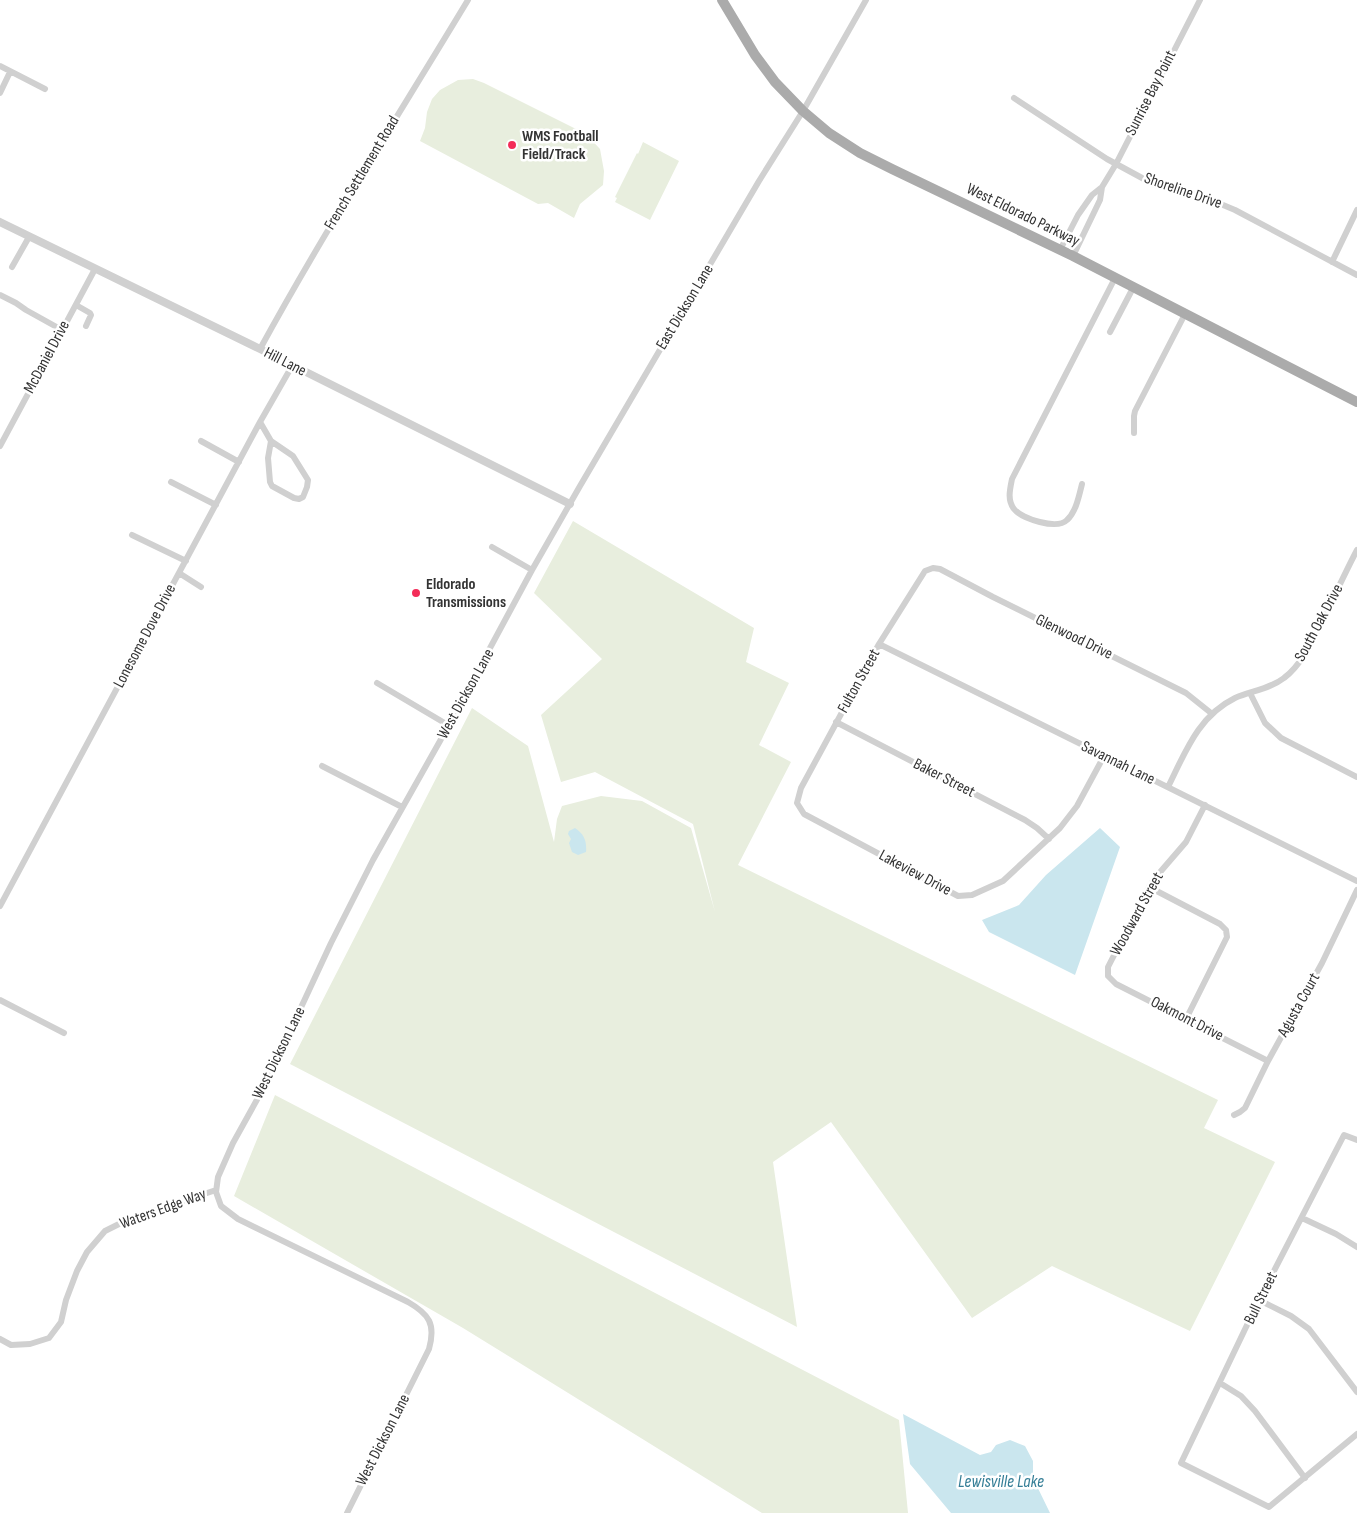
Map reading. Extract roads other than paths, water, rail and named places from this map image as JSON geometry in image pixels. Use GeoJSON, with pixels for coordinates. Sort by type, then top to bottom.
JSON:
{"type":"FeatureCollection","features":[{"type":"Feature","properties":{"kind":"main road","name":"West Eldorado Parkway"},"geometry":{"type":"LineString","coordinates":[[722,0],[755,55],[775,82],[829,134],[860,153],[1073,256],[1357,402]]}},
{"type":"Feature","properties":{"kind":"street","name":"French Settlement Road"},"geometry":{"type":"LineString","coordinates":[[260,350],[354,184],[468,0]]}},
{"type":"Feature","properties":{"kind":"street","name":"East Dickson Lane"},"geometry":{"type":"LineString","coordinates":[[570,504],[744,206],[803,111],[866,0]]}},
{"type":"Feature","properties":{"kind":"street","name":"Sunrise Bay Point"},"geometry":{"type":"LineString","coordinates":[[1060,250],[1078,215],[1092,195],[1102,186],[1116,164],[1200,0]]}},
{"type":"Feature","properties":{"kind":"street"},"geometry":{"type":"LineString","coordinates":[[0,66],[45,89]]}},
{"type":"Feature","properties":{"kind":"street"},"geometry":{"type":"LineString","coordinates":[[0,93],[10,72]]}},
{"type":"Feature","properties":{"kind":"street","name":"Shoreline Drive"},"geometry":{"type":"LineString","coordinates":[[1014,98],[1106,160],[1156,186],[1204,197],[1235,210],[1357,275]]}},
{"type":"Feature","properties":{"kind":"street","name":"Sunrise Bay Point"},"geometry":{"type":"LineString","coordinates":[[1073,256],[1100,200],[1102,186]]}},
{"type":"Feature","properties":{"kind":"street"},"geometry":{"type":"LineString","coordinates":[[1332,262],[1357,210]]}},
{"type":"Feature","properties":{"kind":"street","name":"Hill Lane"},"geometry":{"type":"LineString","coordinates":[[0,222],[570,504]]}},
{"type":"Feature","properties":{"kind":"street"},"geometry":{"type":"LineString","coordinates":[[12,267],[29,237]]}},
{"type":"Feature","properties":{"kind":"street","name":"McDaniel Drive"},"geometry":{"type":"LineString","coordinates":[[0,446],[95,270]]}},
{"type":"Feature","properties":{"kind":"street"},"geometry":{"type":"LineString","coordinates":[[1082,484],[1073,511],[1066,521],[1058,525],[1038,522],[1022,516],[1013,508],[1009,494],[1012,479],[1115,278]]}},
{"type":"Feature","properties":{"kind":"street"},"geometry":{"type":"LineString","coordinates":[[1110,332],[1133,288]]}},
{"type":"Feature","properties":{"kind":"street"},"geometry":{"type":"LineString","coordinates":[[0,296],[16,303],[62,330]]}},
{"type":"Feature","properties":{"kind":"street"},"geometry":{"type":"LineString","coordinates":[[76,306],[90,313],[91,315],[86,326]]}},
{"type":"Feature","properties":{"kind":"street"},"geometry":{"type":"LineString","coordinates":[[1134,434],[1135,411],[1185,314]]}},
{"type":"Feature","properties":{"kind":"street","name":"Lonesome Dove Drive"},"geometry":{"type":"LineString","coordinates":[[0,906],[260,422],[292,366]]}},
{"type":"Feature","properties":{"kind":"street"},"geometry":{"type":"LineString","coordinates":[[260,422],[271,441],[293,456],[308,480],[303,497],[299,499],[294,498],[272,486],[268,458],[271,441]]}},
{"type":"Feature","properties":{"kind":"street"},"geometry":{"type":"LineString","coordinates":[[201,441],[239,462]]}},
{"type":"Feature","properties":{"kind":"street"},"geometry":{"type":"LineString","coordinates":[[171,482],[216,505]]}},
{"type":"Feature","properties":{"kind":"street","name":"West Dickson Lane"},"geometry":{"type":"LineString","coordinates":[[347,1513],[429,1349],[432,1327],[429,1319],[419,1308],[408,1302],[238,1219],[221,1206],[217,1198],[218,1177],[227,1156],[264,1087],[330,943],[372,860],[570,504]]}},
{"type":"Feature","properties":{"kind":"street"},"geometry":{"type":"LineString","coordinates":[[132,535],[186,561]]}},
{"type":"Feature","properties":{"kind":"street"},"geometry":{"type":"LineString","coordinates":[[492,546],[532,570]]}},
{"type":"Feature","properties":{"kind":"street","name":"South Oak Drive"},"geometry":{"type":"LineString","coordinates":[[1168,787],[1196,731],[1211,714],[1234,699],[1284,679],[1296,666],[1309,647],[1357,550]]}},
{"type":"Feature","properties":{"kind":"street","name":"Fulton Street"},"geometry":{"type":"LineString","coordinates":[[797,803],[800,788],[879,644],[925,571],[933,568]]}},
{"type":"Feature","properties":{"kind":"street","name":"Glenwood Drive"},"geometry":{"type":"LineString","coordinates":[[933,568],[940,568],[993,597],[1186,693],[1211,714]]}},
{"type":"Feature","properties":{"kind":"street"},"geometry":{"type":"LineString","coordinates":[[179,573],[201,587]]}},
{"type":"Feature","properties":{"kind":"street","name":"Savannah Lane"},"geometry":{"type":"LineString","coordinates":[[879,644],[1357,881]]}},
{"type":"Feature","properties":{"kind":"street"},"geometry":{"type":"LineString","coordinates":[[377,683],[448,725]]}},
{"type":"Feature","properties":{"kind":"street"},"geometry":{"type":"LineString","coordinates":[[1250,693],[1265,724],[1281,738],[1357,777]]}},
{"type":"Feature","properties":{"kind":"street","name":"Baker Street"},"geometry":{"type":"LineString","coordinates":[[836,722],[1025,820],[1049,839]]}},
{"type":"Feature","properties":{"kind":"street","name":"Lakeview Drive"},"geometry":{"type":"LineString","coordinates":[[797,803],[804,814],[958,896],[972,895],[1003,881],[1060,828],[1077,806],[1104,756]]}},
{"type":"Feature","properties":{"kind":"street"},"geometry":{"type":"LineString","coordinates":[[322,766],[402,808]]}},
{"type":"Feature","properties":{"kind":"street","name":"Woodward Street"},"geometry":{"type":"LineString","coordinates":[[1108,976],[1108,967],[1149,887],[1186,842],[1205,805]]}},
{"type":"Feature","properties":{"kind":"street"},"geometry":{"type":"LineString","coordinates":[[1149,887],[1220,924],[1226,930],[1227,937],[1186,1019]]}},
{"type":"Feature","properties":{"kind":"street","name":"Agusta Court"},"geometry":{"type":"LineString","coordinates":[[1234,1115],[1245,1108],[1268,1061],[1322,963],[1357,890]]}},
{"type":"Feature","properties":{"kind":"street","name":"Oakmont Drive"},"geometry":{"type":"LineString","coordinates":[[1108,976],[1116,984],[1268,1061]]}},
{"type":"Feature","properties":{"kind":"street"},"geometry":{"type":"LineString","coordinates":[[0,1000],[64,1033]]}},
{"type":"Feature","properties":{"kind":"street","name":"Bull Street"},"geometry":{"type":"LineString","coordinates":[[1305,1478],[1269,1507],[1181,1463],[1260,1300],[1344,1135],[1357,1140]]}},
{"type":"Feature","properties":{"kind":"street","name":"Waters Edge Way"},"geometry":{"type":"LineString","coordinates":[[0,1339],[11,1345],[30,1344],[49,1338],[61,1322],[66,1300],[86,1252],[105,1231],[127,1220],[216,1190]]}},
{"type":"Feature","properties":{"kind":"street"},"geometry":{"type":"LineString","coordinates":[[1302,1218],[1336,1234],[1357,1247]]}},
{"type":"Feature","properties":{"kind":"street"},"geometry":{"type":"LineString","coordinates":[[1260,1300],[1291,1316],[1309,1329],[1357,1392]]}},
{"type":"Feature","properties":{"kind":"street"},"geometry":{"type":"LineString","coordinates":[[1220,1383],[1241,1396],[1255,1411],[1305,1478],[1357,1434]]}},
{"type":"Feature","properties":{"kind":"water"},"geometry":{"type":"Polygon","coordinates":[[[575,828],[583,835],[586,844],[586,852],[578,855],[572,852],[569,843],[571,839],[568,834],[569,831],[575,828]]]}},
{"type":"Feature","properties":{"kind":"water"},"geometry":{"type":"Polygon","coordinates":[[[1100,828],[1120,847],[1075,975],[989,932],[982,920],[1019,905],[1046,875],[1100,828]]]}},
{"type":"Feature","properties":{"kind":"water","name":"Lewisville Lake"},"geometry":{"type":"Polygon","coordinates":[[[903,1414],[980,1455],[991,1452],[996,1445],[1010,1440],[1025,1446],[1033,1461],[1033,1478],[1050,1513],[951,1513],[910,1464],[903,1414]]]}},
{"type":"Feature","properties":{"kind":"place","name":"WMS Football Field/Track"},"geometry":{"type":"Point","coordinates":[512,145]}},
{"type":"Feature","properties":{"kind":"place","name":"Eldorado Transmissions"},"geometry":{"type":"Point","coordinates":[416,593]}}]}
